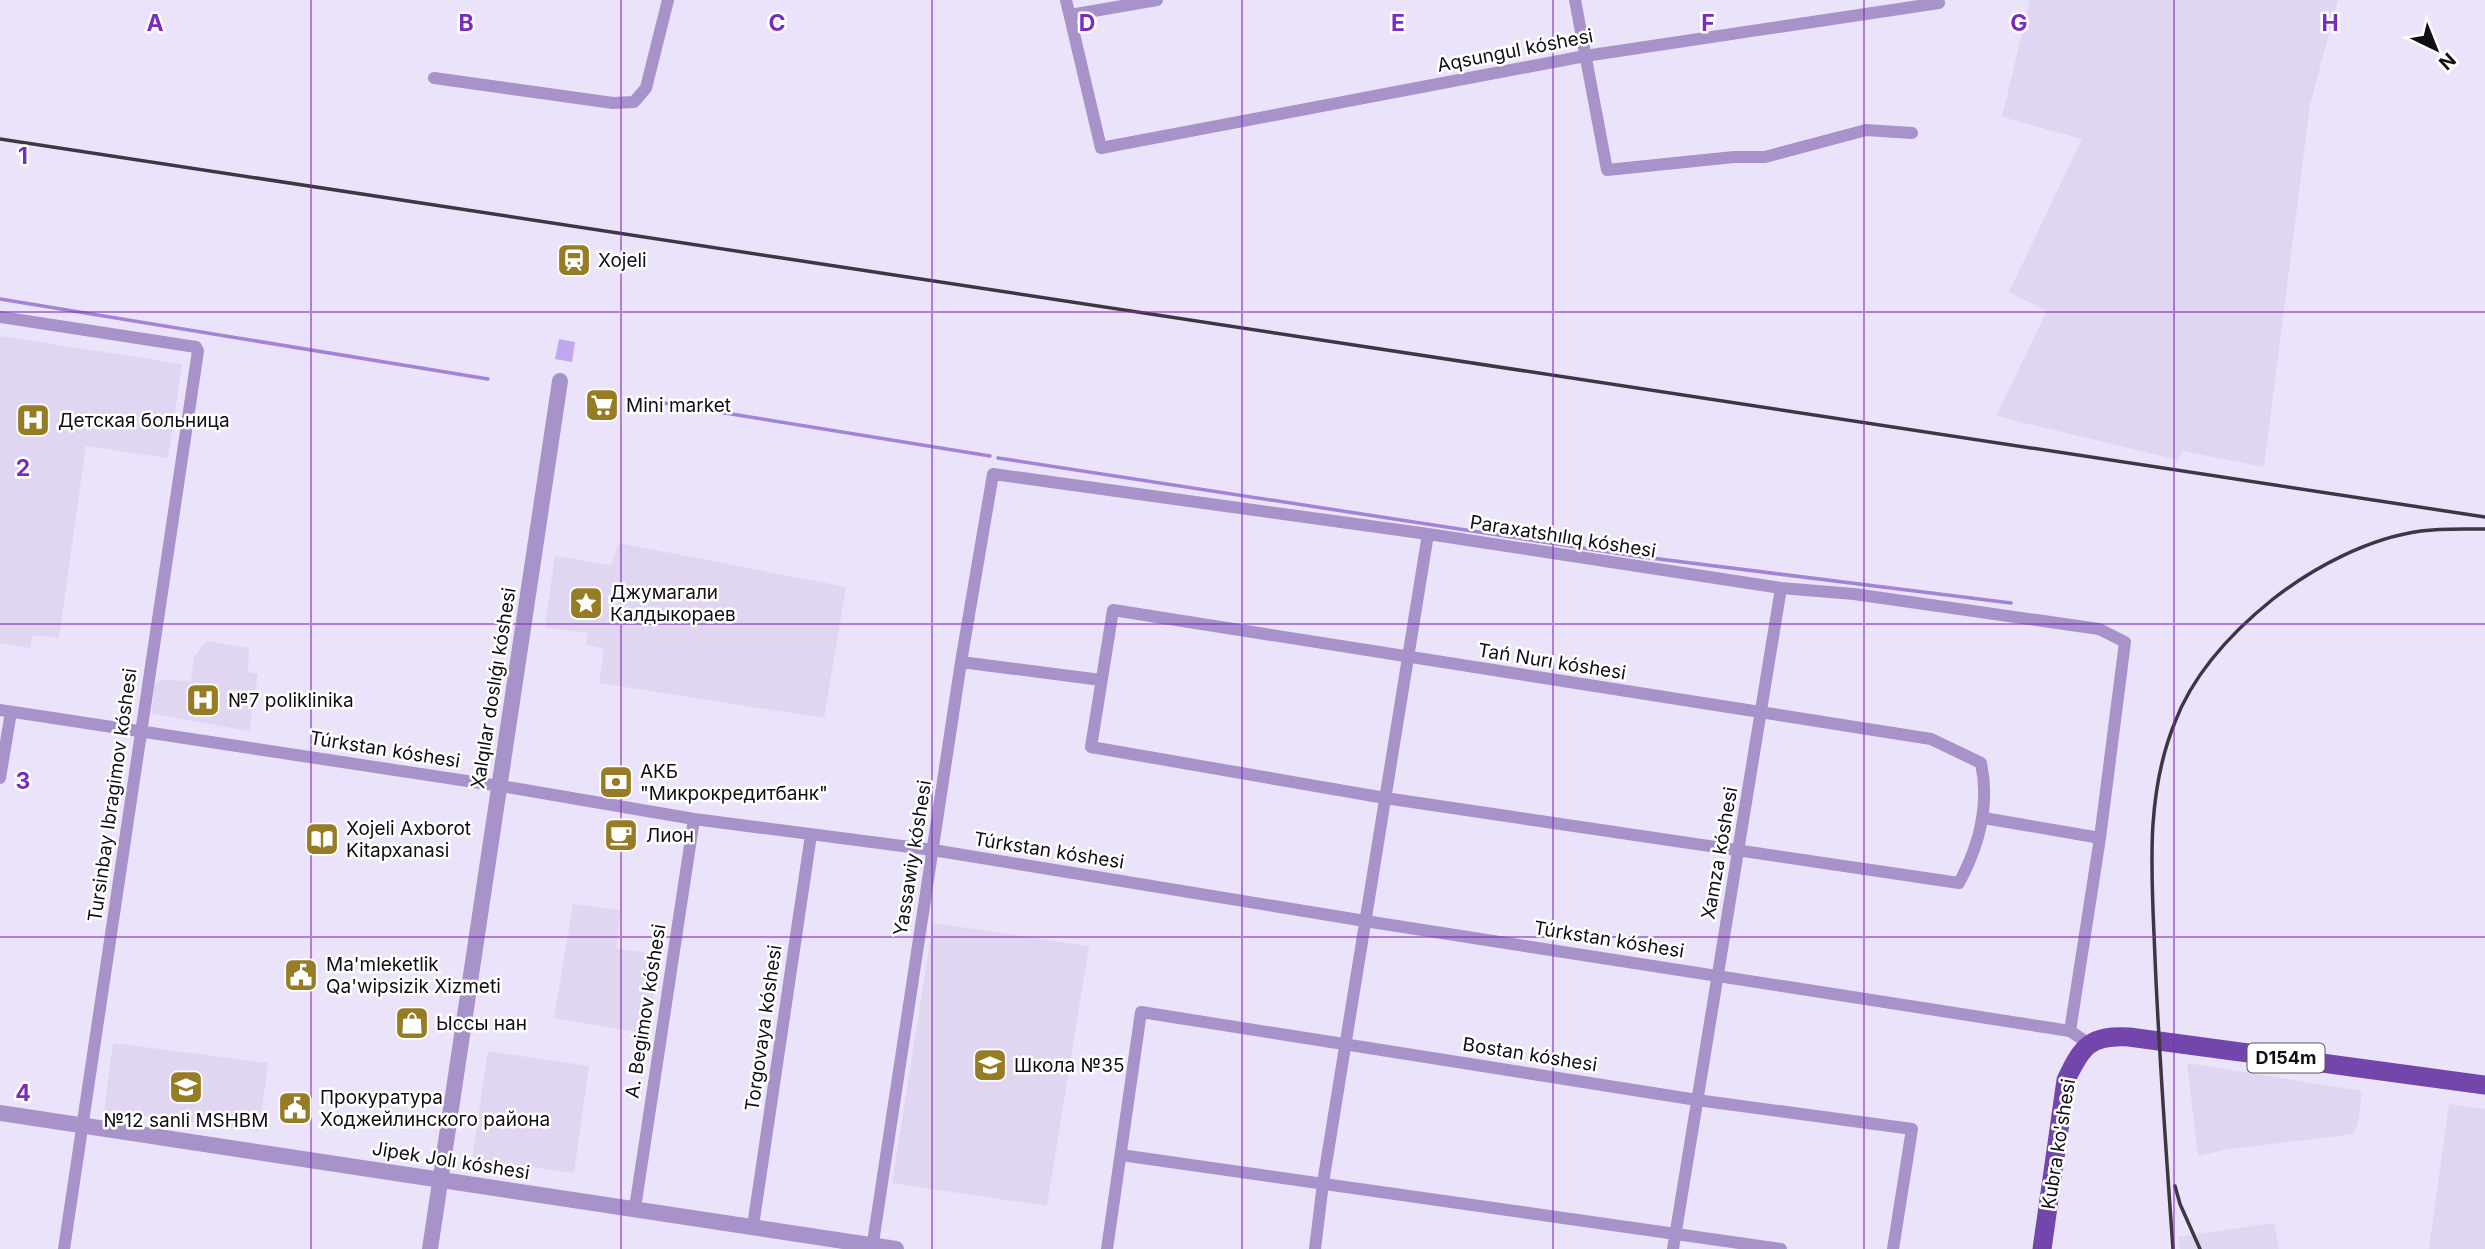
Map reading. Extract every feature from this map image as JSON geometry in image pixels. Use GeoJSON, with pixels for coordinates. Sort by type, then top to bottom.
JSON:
{"type":"FeatureCollection","features":[{"type":"Feature","properties":{"kind":"main road","name":"D154m"},"geometry":{"type":"LineString","coordinates":[[2088,1043],[2108,1036],[2129,1037],[2485,1085]]}},
{"type":"Feature","properties":{"kind":"main road","name":"Kubra ko'shesi"},"geometry":{"type":"LineString","coordinates":[[2042,1249],[2066,1080],[2075,1059],[2088,1043]]}},
{"type":"Feature","properties":{"kind":"street"},"geometry":{"type":"LineString","coordinates":[[434,78],[613,103],[634,102],[646,88],[668,0]]}},
{"type":"Feature","properties":{"kind":"street"},"geometry":{"type":"LineString","coordinates":[[1066,0],[1070,15],[1157,0]]}},
{"type":"Feature","properties":{"kind":"street"},"geometry":{"type":"LineString","coordinates":[[1576,0],[1606,170],[1734,157],[1765,157],[1866,130],[1912,133]]}},
{"type":"Feature","properties":{"kind":"street","name":"Aqsungul kóshesi"},"geometry":{"type":"LineString","coordinates":[[1070,15],[1101,148],[1585,56],[1939,3]]}},
{"type":"Feature","properties":{"kind":"street","name":"Tursinbay Ibragimov kóshesi"},"geometry":{"type":"LineString","coordinates":[[0,317],[196,347],[198,351],[64,1249]]}},
{"type":"Feature","properties":{"kind":"street","name":"Xalqılar doslıǵı kóshesi"},"geometry":{"type":"LineString","coordinates":[[430,1249],[560,382]]}},
{"type":"Feature","properties":{"kind":"street","name":"Paraxatshılıq kóshesi"},"geometry":{"type":"LineString","coordinates":[[993,474],[1428,534],[1781,588],[1854,594],[2099,629],[2124,642],[2100,838]]}},
{"type":"Feature","properties":{"kind":"street","name":"Yassawiy kóshesi"},"geometry":{"type":"LineString","coordinates":[[873,1247],[961,662],[993,474]]}},
{"type":"Feature","properties":{"kind":"street"},"geometry":{"type":"LineString","coordinates":[[1315,1249],[1323,1183],[1428,534]]}},
{"type":"Feature","properties":{"kind":"street","name":"Xamza kóshesi"},"geometry":{"type":"LineString","coordinates":[[1674,1249],[1781,588]]}},
{"type":"Feature","properties":{"kind":"street","name":"Tań Nurı kóshesi"},"geometry":{"type":"LineString","coordinates":[[1101,680],[1113,610],[1931,739],[1981,763],[1985,782],[1984,818]]}},
{"type":"Feature","properties":{"kind":"street"},"geometry":{"type":"LineString","coordinates":[[961,662],[1101,680],[1091,747],[1385,798],[1959,883],[1969,866],[1984,818],[2100,838],[2070,1031]]}},
{"type":"Feature","properties":{"kind":"street"},"geometry":{"type":"LineString","coordinates":[[0,778],[6,711]]}},
{"type":"Feature","properties":{"kind":"street","name":"Túrkstan kóshesi"},"geometry":{"type":"LineString","coordinates":[[6,711],[500,786],[694,819],[933,850],[2070,1031],[2088,1043]]}},
{"type":"Feature","properties":{"kind":"street","name":"A. Begimov kóshesi"},"geometry":{"type":"LineString","coordinates":[[635,1208],[694,819]]}},
{"type":"Feature","properties":{"kind":"street","name":"Torgovaya kóshesi"},"geometry":{"type":"LineString","coordinates":[[753,1226],[811,835]]}},
{"type":"Feature","properties":{"kind":"street","name":"Bostan kóshesi"},"geometry":{"type":"LineString","coordinates":[[1121,1155],[1141,1012],[1697,1100],[1912,1129],[1893,1249]]}},
{"type":"Feature","properties":{"kind":"street","name":"Jipek Jolı kóshesi"},"geometry":{"type":"LineString","coordinates":[[0,1113],[896,1249]]}},
{"type":"Feature","properties":{"kind":"street"},"geometry":{"type":"LineString","coordinates":[[1107,1249],[1121,1155],[1781,1249]]}},
{"type":"Feature","properties":{"kind":"shaded area"},"geometry":{"type":"Polygon","coordinates":[[[2030,0],[2338,0],[2310,105],[2264,467],[2182,451],[2178,460],[1996,416],[2047,311],[2009,292],[2082,139],[2002,117],[2030,0]]]}},
{"type":"Feature","properties":{"kind":"shaded area"},"geometry":{"type":"Polygon","coordinates":[[[0,336],[182,364],[168,458],[86,446],[59,638],[33,635],[30,648],[0,643],[0,336]]]}},
{"type":"Feature","properties":{"kind":"shaded area"},"geometry":{"type":"Polygon","coordinates":[[[559,339],[575,342],[572,362],[555,359],[559,339]]]}},
{"type":"Feature","properties":{"kind":"shaded area"},"geometry":{"type":"Polygon","coordinates":[[[619,543],[846,587],[824,718],[599,683],[604,649],[586,645],[587,633],[545,628],[555,556],[611,565],[619,543]]]}},
{"type":"Feature","properties":{"kind":"shaded area","name":"№7 poliklinika"},"geometry":{"type":"Polygon","coordinates":[[[206,641],[249,648],[248,672],[258,674],[249,731],[152,714],[153,685],[163,680],[191,681],[194,657],[206,641]]]}},
{"type":"Feature","properties":{"kind":"shaded area"},"geometry":{"type":"Polygon","coordinates":[[[573,904],[621,910],[616,948],[659,955],[648,1034],[554,1018],[573,904]]]}},
{"type":"Feature","properties":{"kind":"shaded area","name":"Школа №35"},"geometry":{"type":"Polygon","coordinates":[[[933,923],[1089,946],[1047,1206],[892,1183],[933,923]]]}},
{"type":"Feature","properties":{"kind":"shaded area","name":"№12 sanli MSHBM"},"geometry":{"type":"Polygon","coordinates":[[[113,1043],[268,1063],[259,1131],[104,1111],[113,1043]]]}},
{"type":"Feature","properties":{"kind":"shaded area"},"geometry":{"type":"Polygon","coordinates":[[[488,1051],[589,1066],[574,1173],[472,1159],[488,1051]]]}},
{"type":"Feature","properties":{"kind":"shaded area"},"geometry":{"type":"Polygon","coordinates":[[[2187,1063],[2362,1091],[2358,1124],[2353,1134],[2224,1150],[2198,1156],[2187,1063]]]}},
{"type":"Feature","properties":{"kind":"shaded area"},"geometry":{"type":"Polygon","coordinates":[[[2449,1104],[2485,1109],[2485,1249],[2429,1249],[2449,1104]]]}},
{"type":"Feature","properties":{"kind":"shaded area"},"geometry":{"type":"Polygon","coordinates":[[[2274,1223],[2279,1249],[2180,1249],[2178,1237],[2274,1223]]]}},
{"type":"Feature","properties":{"kind":"waterway"},"geometry":{"type":"LineString","coordinates":[[0,299],[488,379]]}},
{"type":"Feature","properties":{"kind":"waterway"},"geometry":{"type":"LineString","coordinates":[[657,402],[990,456]]}},
{"type":"Feature","properties":{"kind":"waterway"},"geometry":{"type":"LineString","coordinates":[[998,458],[1635,556],[2011,603]]}},
{"type":"Feature","properties":{"kind":"railway"},"geometry":{"type":"LineString","coordinates":[[0,139],[2485,517]]}},
{"type":"Feature","properties":{"kind":"railway"},"geometry":{"type":"LineString","coordinates":[[2173,1249],[2159,1031],[2152,838],[2158,780],[2175,722],[2193,686],[2229,639],[2273,599],[2306,576],[2362,547],[2401,535],[2437,529],[2485,529]]}},
{"type":"Feature","properties":{"kind":"railway"},"geometry":{"type":"LineString","coordinates":[[2175,1186],[2200,1249]]}},
{"type":"Feature","properties":{"kind":"place","name":"Xojeli"},"geometry":{"type":"Point","coordinates":[574,260]}},
{"type":"Feature","properties":{"kind":"place","name":"Mini market"},"geometry":{"type":"Point","coordinates":[602,405]}},
{"type":"Feature","properties":{"kind":"place","name":"Детская больница"},"geometry":{"type":"Point","coordinates":[33,420]}},
{"type":"Feature","properties":{"kind":"place","name":"Джумагали Калдыкораев"},"geometry":{"type":"Point","coordinates":[586,603]}},
{"type":"Feature","properties":{"kind":"place","name":"№7 poliklinika"},"geometry":{"type":"Point","coordinates":[203,700]}},
{"type":"Feature","properties":{"kind":"place","name":"АКБ \"Микрокредитбанк\""},"geometry":{"type":"Point","coordinates":[616,782]}},
{"type":"Feature","properties":{"kind":"place","name":"Лион"},"geometry":{"type":"Point","coordinates":[621,835]}},
{"type":"Feature","properties":{"kind":"place","name":"Xojeli Axborot Kitapxanasi"},"geometry":{"type":"Point","coordinates":[322,839]}},
{"type":"Feature","properties":{"kind":"place","name":"Ma'mleketlik Qa'wipsizik Xizmeti"},"geometry":{"type":"Point","coordinates":[301,975]}},
{"type":"Feature","properties":{"kind":"place","name":"Ыссы нан"},"geometry":{"type":"Point","coordinates":[412,1023]}},
{"type":"Feature","properties":{"kind":"place","name":"Школа №35"},"geometry":{"type":"Point","coordinates":[990,1065]}},
{"type":"Feature","properties":{"kind":"place","name":"№12 sanli MSHBM"},"geometry":{"type":"Point","coordinates":[186,1087]}},
{"type":"Feature","properties":{"kind":"place","name":"Прокуратура Ходжейлинского района"},"geometry":{"type":"Point","coordinates":[295,1108]}}]}
